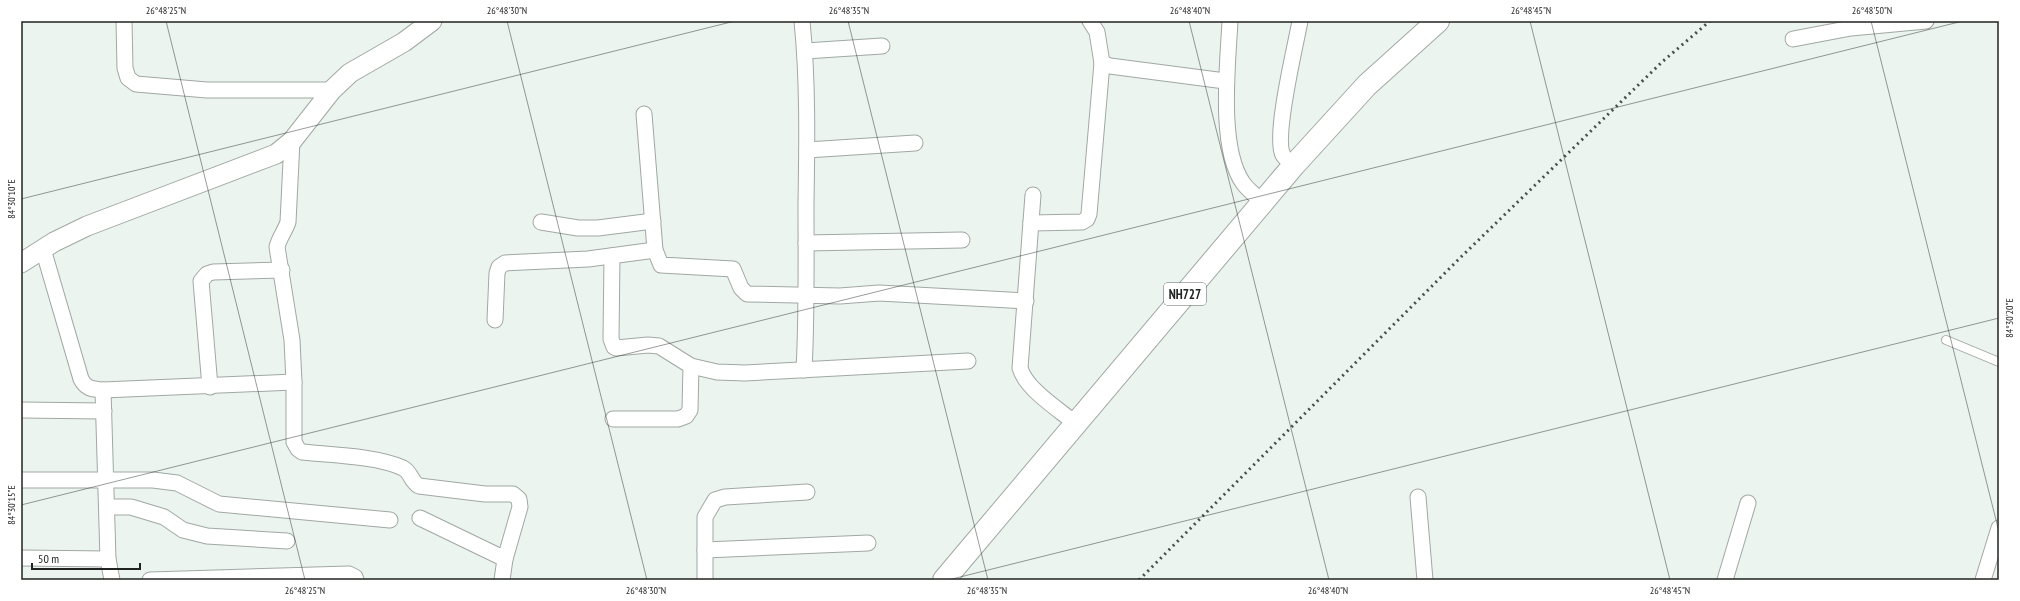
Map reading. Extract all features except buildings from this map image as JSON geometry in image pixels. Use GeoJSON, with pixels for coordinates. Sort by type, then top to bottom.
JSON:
{"type":"FeatureCollection","features":[{"type":"Feature","properties":{"kind":"highway","name":"NH727"},"geometry":{"type":"LineString","coordinates":[[944,580],[1294,165],[1367,85],[1438,21]]}},
{"type":"Feature","properties":{"kind":"street"},"geometry":{"type":"LineString","coordinates":[[124,21],[125,68],[128,78],[136,84],[207,90],[332,90]]}},
{"type":"Feature","properties":{"kind":"street"},"geometry":{"type":"LineString","coordinates":[[21,263],[43,249],[87,226],[276,154],[292,141],[332,90],[350,73],[404,42],[432,21]]}},
{"type":"Feature","properties":{"kind":"street"},"geometry":{"type":"LineString","coordinates":[[802,21],[805,51],[807,150],[806,243],[808,296],[804,370]]}},
{"type":"Feature","properties":{"kind":"street"},"geometry":{"type":"LineString","coordinates":[[1031,223],[1082,222],[1087,219],[1089,214],[1102,63],[1097,32],[1090,21]]}},
{"type":"Feature","properties":{"kind":"street"},"geometry":{"type":"LineString","coordinates":[[1230,21],[1225,81],[1229,141],[1234,164],[1243,183],[1262,202]]}},
{"type":"Feature","properties":{"kind":"street"},"geometry":{"type":"LineString","coordinates":[[1294,165],[1283,155],[1280,140],[1290,66],[1300,21]]}},
{"type":"Feature","properties":{"kind":"street"},"geometry":{"type":"LineString","coordinates":[[1793,39],[1851,28],[1926,21]]}},
{"type":"Feature","properties":{"kind":"street"},"geometry":{"type":"LineString","coordinates":[[805,51],[882,46]]}},
{"type":"Feature","properties":{"kind":"street"},"geometry":{"type":"LineString","coordinates":[[1102,63],[1110,66],[1225,81]]}},
{"type":"Feature","properties":{"kind":"street"},"geometry":{"type":"LineString","coordinates":[[644,114],[655,250],[661,265],[733,269],[741,288],[747,294],[851,296],[879,293],[1026,301]]}},
{"type":"Feature","properties":{"kind":"street"},"geometry":{"type":"LineString","coordinates":[[292,141],[288,222],[277,247],[282,270],[292,340],[294,442],[298,449],[302,452],[391,464],[407,471],[413,482],[420,486],[485,494],[513,494],[517,496],[520,502],[520,507],[505,559],[502,580]]}},
{"type":"Feature","properties":{"kind":"street"},"geometry":{"type":"LineString","coordinates":[[807,150],[915,143]]}},
{"type":"Feature","properties":{"kind":"street"},"geometry":{"type":"LineString","coordinates":[[1033,196],[1026,301],[1020,360],[1022,375],[1031,386],[1075,423]]}},
{"type":"Feature","properties":{"kind":"street"},"geometry":{"type":"LineString","coordinates":[[541,222],[578,228],[598,228],[652,221]]}},
{"type":"Feature","properties":{"kind":"street"},"geometry":{"type":"LineString","coordinates":[[806,243],[962,240]]}},
{"type":"Feature","properties":{"kind":"street"},"geometry":{"type":"LineString","coordinates":[[43,249],[81,379],[85,386],[103,390],[210,387],[294,382]]}},
{"type":"Feature","properties":{"kind":"street"},"geometry":{"type":"LineString","coordinates":[[495,320],[497,273],[499,267],[505,263],[588,259],[655,250]]}},
{"type":"Feature","properties":{"kind":"street"},"geometry":{"type":"LineString","coordinates":[[612,256],[611,339],[614,347],[621,349],[648,345],[659,346],[691,366],[717,372],[745,373],[968,361]]}},
{"type":"Feature","properties":{"kind":"street"},"geometry":{"type":"LineString","coordinates":[[210,387],[201,281],[206,274],[213,272],[282,270]]}},
{"type":"Feature","properties":{"kind":"street"},"geometry":{"type":"LineString","coordinates":[[613,419],[678,419],[686,416],[690,410],[691,366]]}},
{"type":"Feature","properties":{"kind":"street"},"geometry":{"type":"LineString","coordinates":[[103,390],[108,559],[112,580]]}},
{"type":"Feature","properties":{"kind":"street"},"geometry":{"type":"LineString","coordinates":[[21,410],[104,411]]}},
{"type":"Feature","properties":{"kind":"street"},"geometry":{"type":"LineString","coordinates":[[21,480],[159,480],[177,483],[219,504],[390,520]]}},
{"type":"Feature","properties":{"kind":"street"},"geometry":{"type":"LineString","coordinates":[[705,580],[705,518],[715,500],[807,492]]}},
{"type":"Feature","properties":{"kind":"street"},"geometry":{"type":"LineString","coordinates":[[1418,496],[1425,580]]}},
{"type":"Feature","properties":{"kind":"street"},"geometry":{"type":"LineString","coordinates":[[1725,580],[1748,503]]}},
{"type":"Feature","properties":{"kind":"street"},"geometry":{"type":"LineString","coordinates":[[107,508],[131,507],[164,517],[183,530],[207,536],[287,540]]}},
{"type":"Feature","properties":{"kind":"street"},"geometry":{"type":"LineString","coordinates":[[420,518],[505,559]]}},
{"type":"Feature","properties":{"kind":"street"},"geometry":{"type":"LineString","coordinates":[[1983,580],[1999,528]]}},
{"type":"Feature","properties":{"kind":"street"},"geometry":{"type":"LineString","coordinates":[[705,550],[868,543]]}},
{"type":"Feature","properties":{"kind":"street"},"geometry":{"type":"LineString","coordinates":[[21,558],[108,559]]}},
{"type":"Feature","properties":{"kind":"street"},"geometry":{"type":"LineString","coordinates":[[150,580],[349,574],[355,577],[356,580]]}},
{"type":"Feature","properties":{"kind":"lane"},"geometry":{"type":"LineString","coordinates":[[1946,340],[1999,362]]}},
{"type":"Feature","properties":{"kind":"railway"},"geometry":{"type":"LineString","coordinates":[[1139,580],[1461,257],[1662,62],[1710,21]]}}]}
